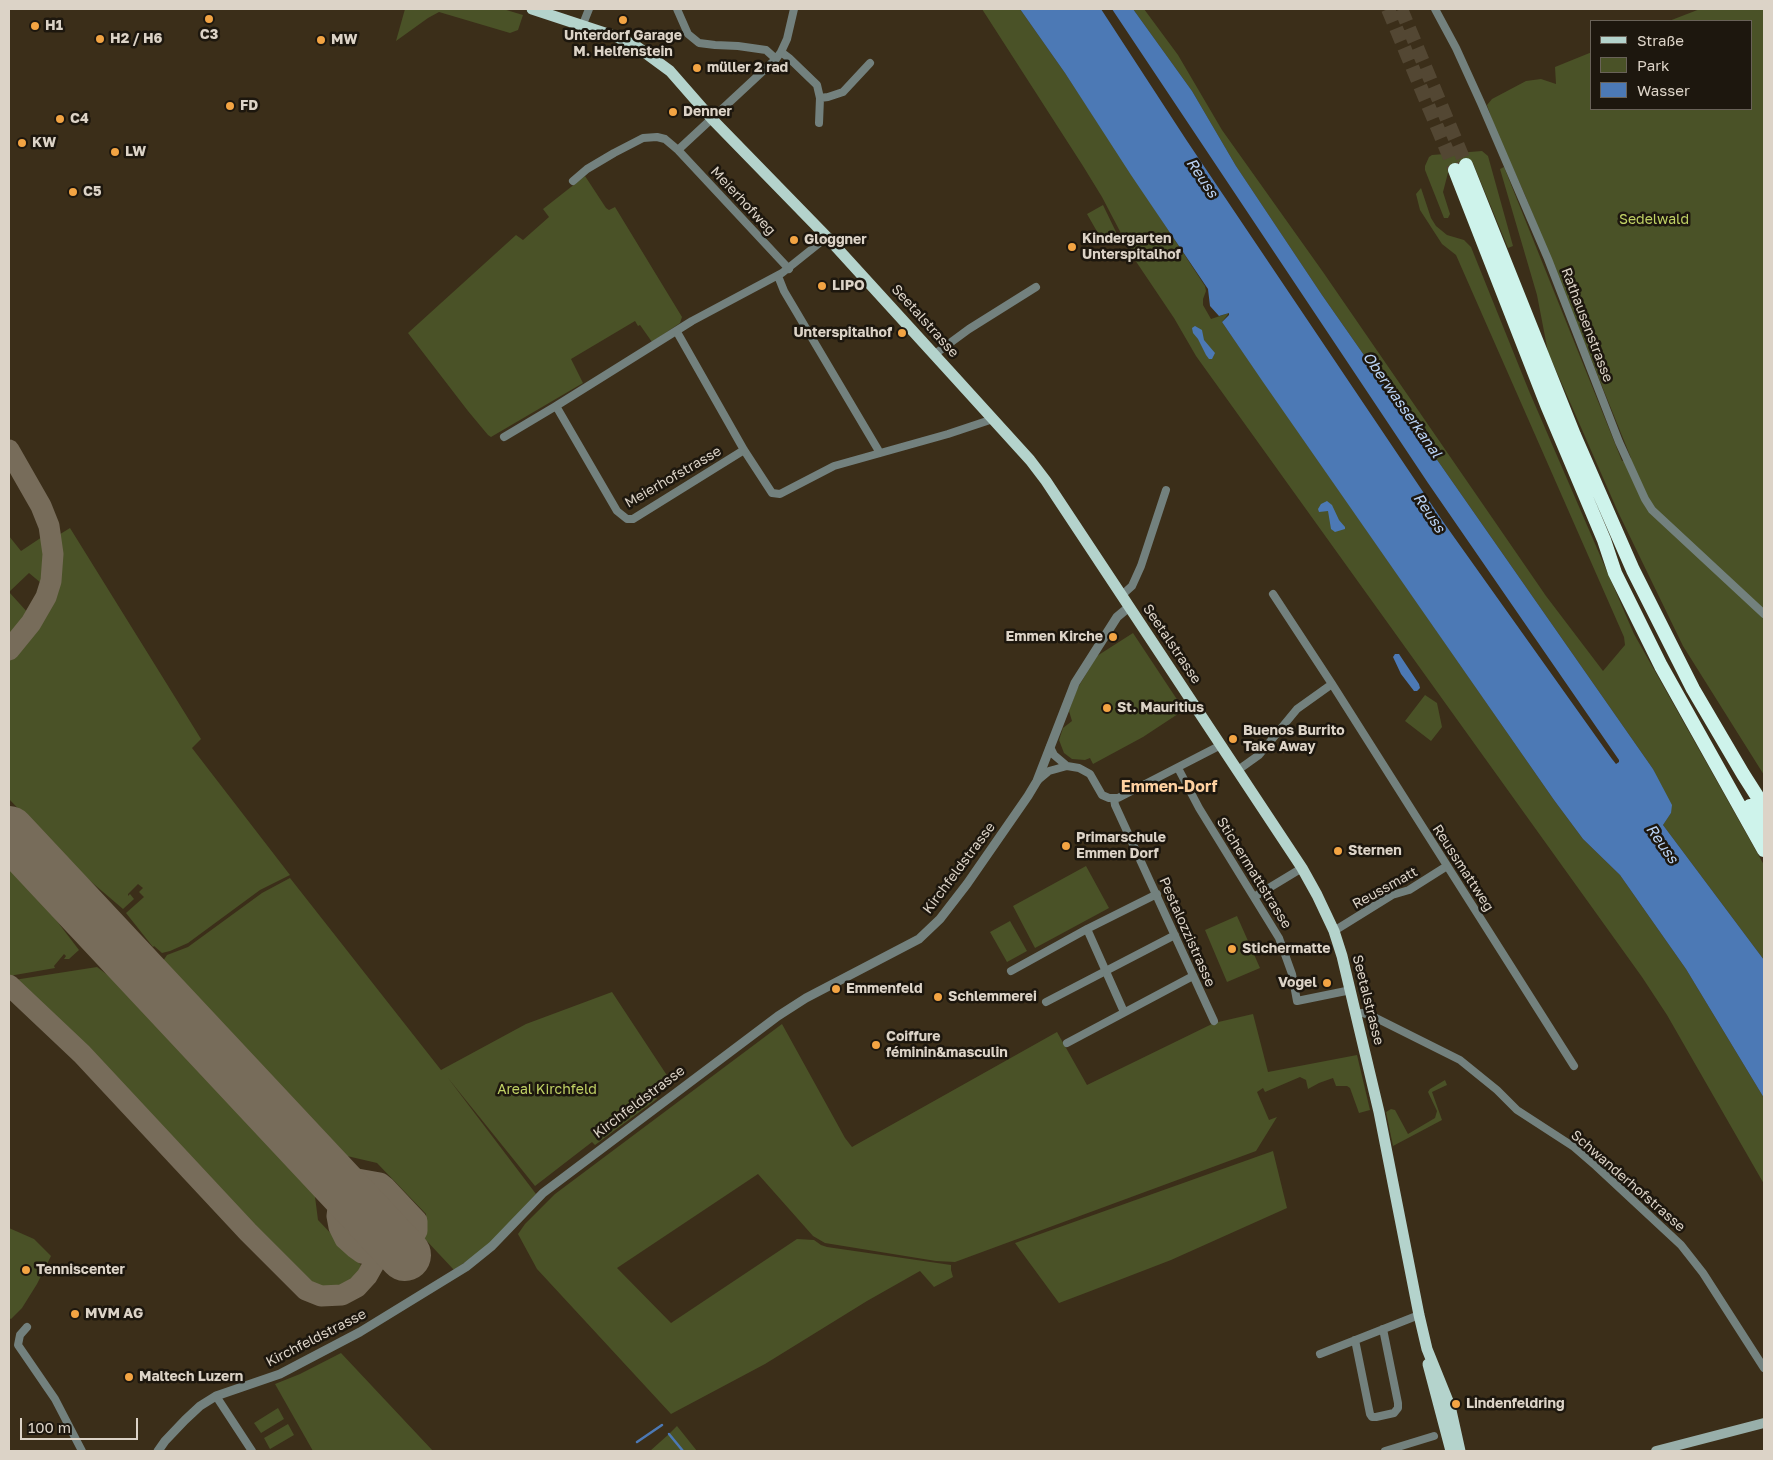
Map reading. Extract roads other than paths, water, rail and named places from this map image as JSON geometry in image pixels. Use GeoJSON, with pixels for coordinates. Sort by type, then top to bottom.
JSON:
{"type":"FeatureCollection","features":[{"type":"Feature","properties":{"kind":"highway"},"geometry":{"type":"LineString","coordinates":[[1764,807],[1693,689],[1626,554],[1460,168],[1547,405],[1604,540],[1615,573],[1661,666],[1764,850]]}},
{"type":"Feature","properties":{"kind":"highway"},"geometry":{"type":"LineString","coordinates":[[1604,540],[1686,698],[1727,770],[1764,828]]}},
{"type":"Feature","properties":{"kind":"main road","name":"Seetalstrasse"},"geometry":{"type":"LineString","coordinates":[[532,9],[617,36],[644,52],[676,77],[712,119],[827,237],[1030,460],[1046,481],[1302,868],[1334,930],[1351,990],[1379,1112],[1419,1315],[1427,1348],[1448,1398],[1460,1451]]}},
{"type":"Feature","properties":{"kind":"main road","name":"Seetalstrasse"},"geometry":{"type":"LineString","coordinates":[[1427,1348],[1428,1366],[1452,1451]]}},
{"type":"Feature","properties":{"kind":"main road"},"geometry":{"type":"LineString","coordinates":[[1656,1451],[1764,1423]]}},
{"type":"Feature","properties":{"kind":"main road"},"geometry":{"type":"LineString","coordinates":[[1676,1451],[1764,1428]]}},
{"type":"Feature","properties":{"kind":"street"},"geometry":{"type":"LineString","coordinates":[[583,24],[590,9]]}},
{"type":"Feature","properties":{"kind":"street"},"geometry":{"type":"LineString","coordinates":[[677,9],[688,34],[699,43],[766,50],[779,56],[814,81],[820,98],[819,123]]}},
{"type":"Feature","properties":{"kind":"street"},"geometry":{"type":"LineString","coordinates":[[573,181],[588,169],[643,138],[658,137],[665,139],[678,150],[779,56],[787,39],[794,9]]}},
{"type":"Feature","properties":{"kind":"street","name":"Rathausenstrasse"},"geometry":{"type":"LineString","coordinates":[[1435,9],[1477,96],[1548,259],[1619,442],[1645,499],[1652,510],[1764,614]]}},
{"type":"Feature","properties":{"kind":"street"},"geometry":{"type":"LineString","coordinates":[[820,98],[842,92],[870,63]]}},
{"type":"Feature","properties":{"kind":"street","name":"Meierhofweg"},"geometry":{"type":"LineString","coordinates":[[678,150],[789,269]]}},
{"type":"Feature","properties":{"kind":"street"},"geometry":{"type":"LineString","coordinates":[[504,437],[692,321],[778,276],[827,237]]}},
{"type":"Feature","properties":{"kind":"street"},"geometry":{"type":"LineString","coordinates":[[778,276],[784,291],[880,453]]}},
{"type":"Feature","properties":{"kind":"street"},"geometry":{"type":"LineString","coordinates":[[934,354],[969,328],[1036,287]]}},
{"type":"Feature","properties":{"kind":"street"},"geometry":{"type":"LineString","coordinates":[[677,332],[744,450],[772,493],[780,494],[834,466],[993,419]]}},
{"type":"Feature","properties":{"kind":"street","name":"Meierhofstrasse"},"geometry":{"type":"LineString","coordinates":[[556,406],[617,511],[627,519],[633,519],[744,450]]}},
{"type":"Feature","properties":{"kind":"street"},"geometry":{"type":"LineString","coordinates":[[1122,595],[1132,586],[1141,566],[1166,490]]}},
{"type":"Feature","properties":{"kind":"street","name":"Reussmattweg"},"geometry":{"type":"LineString","coordinates":[[1273,594],[1574,1066]]}},
{"type":"Feature","properties":{"kind":"street","name":"Kirchfeldstrasse"},"geometry":{"type":"LineString","coordinates":[[158,1451],[185,1420],[200,1406],[216,1396],[293,1368],[360,1332],[456,1274],[492,1246],[543,1193],[778,1016],[806,998],[919,939],[940,919],[967,884],[1028,796],[1050,747],[1074,684],[1117,617],[1129,607]]}},
{"type":"Feature","properties":{"kind":"street"},"geometry":{"type":"LineString","coordinates":[[1238,770],[1259,754],[1297,710],[1332,684]]}},
{"type":"Feature","properties":{"kind":"street"},"geometry":{"type":"LineString","coordinates":[[1050,747],[1054,755],[1066,766],[1086,771],[1102,795],[1114,799],[1221,745]]}},
{"type":"Feature","properties":{"kind":"street","name":"Kirchfeldstrasse"},"geometry":{"type":"LineString","coordinates":[[1036,781],[1049,771],[1066,766]]}},
{"type":"Feature","properties":{"kind":"street","name":"Stichermattstrasse"},"geometry":{"type":"LineString","coordinates":[[1178,768],[1199,808],[1272,924],[1284,948],[1297,1001],[1351,990]]}},
{"type":"Feature","properties":{"kind":"street","name":"Pestalozzistrasse"},"geometry":{"type":"LineString","coordinates":[[1114,799],[1115,805],[1214,1021]]}},
{"type":"Feature","properties":{"kind":"street","name":"Reussmatt"},"geometry":{"type":"LineString","coordinates":[[1334,930],[1392,895],[1409,890],[1447,866]]}},
{"type":"Feature","properties":{"kind":"street"},"geometry":{"type":"LineString","coordinates":[[1254,896],[1302,868]]}},
{"type":"Feature","properties":{"kind":"street"},"geometry":{"type":"LineString","coordinates":[[1010,971],[1157,894]]}},
{"type":"Feature","properties":{"kind":"street"},"geometry":{"type":"LineString","coordinates":[[1087,929],[1124,1012]]}},
{"type":"Feature","properties":{"kind":"street"},"geometry":{"type":"LineString","coordinates":[[1046,1002],[1176,935]]}},
{"type":"Feature","properties":{"kind":"street"},"geometry":{"type":"LineString","coordinates":[[1067,1042],[1193,976]]}},
{"type":"Feature","properties":{"kind":"street","name":"Schwanderhofstrasse"},"geometry":{"type":"LineString","coordinates":[[1357,1013],[1374,1017],[1460,1060],[1497,1090],[1517,1110],[1574,1147],[1596,1166],[1682,1245],[1703,1273],[1764,1368]]}},
{"type":"Feature","properties":{"kind":"street"},"geometry":{"type":"LineString","coordinates":[[1320,1354],[1419,1315]]}},
{"type":"Feature","properties":{"kind":"street"},"geometry":{"type":"LineString","coordinates":[[27,1327],[20,1335],[18,1346],[55,1399],[82,1451]]}},
{"type":"Feature","properties":{"kind":"street"},"geometry":{"type":"LineString","coordinates":[[1355,1340],[1370,1414],[1372,1417],[1376,1417],[1394,1413],[1398,1408],[1398,1403],[1383,1329]]}},
{"type":"Feature","properties":{"kind":"street"},"geometry":{"type":"LineString","coordinates":[[216,1396],[252,1451]]}},
{"type":"Feature","properties":{"kind":"street"},"geometry":{"type":"LineString","coordinates":[[1385,1451],[1434,1436]]}},
{"type":"Feature","properties":{"kind":"water","name":"Reuss"},"geometry":{"type":"Polygon","coordinates":[[[1020,9],[1101,9],[1187,141],[1444,523],[1616,764],[1619,760],[1428,483],[1112,9],[1133,9],[1192,91],[1236,166],[1322,295],[1653,769],[1672,805],[1671,813],[1663,825],[1764,960],[1764,1098],[1686,969],[1620,875],[1583,839],[1554,800],[1222,322],[1229,313],[1219,316],[1210,306],[1208,289],[1065,73],[1020,9]]]}},
{"type":"Feature","properties":{"kind":"water"},"geometry":{"type":"Polygon","coordinates":[[[1195,326],[1202,330],[1204,340],[1215,353],[1212,359],[1209,359],[1206,355],[1193,333],[1192,328],[1195,326]]]}},
{"type":"Feature","properties":{"kind":"water"},"geometry":{"type":"Polygon","coordinates":[[[1327,501],[1332,505],[1345,529],[1335,532],[1331,529],[1328,511],[1319,512],[1318,509],[1321,504],[1327,501]]]}},
{"type":"Feature","properties":{"kind":"water"},"geometry":{"type":"Polygon","coordinates":[[[1395,654],[1399,654],[1419,684],[1420,688],[1417,691],[1414,691],[1401,674],[1393,657],[1395,654]]]}},
{"type":"Feature","properties":{"kind":"waterway"},"geometry":{"type":"LineString","coordinates":[[637,1442],[662,1425]]}},
{"type":"Feature","properties":{"kind":"waterway"},"geometry":{"type":"LineString","coordinates":[[669,1434],[683,1451]]}},
{"type":"Feature","properties":{"kind":"tunnel"},"geometry":{"type":"LineString","coordinates":[[1388,9],[1455,170]]}},
{"type":"Feature","properties":{"kind":"tunnel"},"geometry":{"type":"LineString","coordinates":[[1401,9],[1466,165]]}},
{"type":"Feature","properties":{"kind":"place","name":"C3"},"geometry":{"type":"Point","coordinates":[209,19]}},
{"type":"Feature","properties":{"kind":"place","name":"Unterdorf Garage M. Helfenstein"},"geometry":{"type":"Point","coordinates":[623,20]}},
{"type":"Feature","properties":{"kind":"place","name":"H1"},"geometry":{"type":"Point","coordinates":[35,26]}},
{"type":"Feature","properties":{"kind":"place","name":"H2 / H6"},"geometry":{"type":"Point","coordinates":[100,39]}},
{"type":"Feature","properties":{"kind":"place","name":"MW"},"geometry":{"type":"Point","coordinates":[321,40]}},
{"type":"Feature","properties":{"kind":"place","name":"müller 2 rad"},"geometry":{"type":"Point","coordinates":[697,68]}},
{"type":"Feature","properties":{"kind":"place","name":"FD"},"geometry":{"type":"Point","coordinates":[230,106]}},
{"type":"Feature","properties":{"kind":"place","name":"Denner"},"geometry":{"type":"Point","coordinates":[673,112]}},
{"type":"Feature","properties":{"kind":"place","name":"C4"},"geometry":{"type":"Point","coordinates":[60,119]}},
{"type":"Feature","properties":{"kind":"place","name":"KW"},"geometry":{"type":"Point","coordinates":[22,143]}},
{"type":"Feature","properties":{"kind":"place","name":"LW"},"geometry":{"type":"Point","coordinates":[115,152]}},
{"type":"Feature","properties":{"kind":"place","name":"C5"},"geometry":{"type":"Point","coordinates":[73,192]}},
{"type":"Feature","properties":{"kind":"place","name":"Gloggner"},"geometry":{"type":"Point","coordinates":[794,240]}},
{"type":"Feature","properties":{"kind":"place","name":"Kindergarten Unterspitalhof"},"geometry":{"type":"Point","coordinates":[1072,247]}},
{"type":"Feature","properties":{"kind":"place","name":"LIPO"},"geometry":{"type":"Point","coordinates":[822,286]}},
{"type":"Feature","properties":{"kind":"place","name":"Unterspitalhof"},"geometry":{"type":"Point","coordinates":[902,333]}},
{"type":"Feature","properties":{"kind":"place","name":"Emmen Kirche"},"geometry":{"type":"Point","coordinates":[1113,637]}},
{"type":"Feature","properties":{"kind":"place","name":"St. Mauritius"},"geometry":{"type":"Point","coordinates":[1107,708]}},
{"type":"Feature","properties":{"kind":"place","name":"Buenos Burrito Take Away"},"geometry":{"type":"Point","coordinates":[1233,739]}},
{"type":"Feature","properties":{"kind":"place","name":"Primarschule Emmen Dorf"},"geometry":{"type":"Point","coordinates":[1066,846]}},
{"type":"Feature","properties":{"kind":"place","name":"Sternen"},"geometry":{"type":"Point","coordinates":[1338,851]}},
{"type":"Feature","properties":{"kind":"place","name":"Stichermatte"},"geometry":{"type":"Point","coordinates":[1232,949]}},
{"type":"Feature","properties":{"kind":"place","name":"Vogel"},"geometry":{"type":"Point","coordinates":[1327,983]}},
{"type":"Feature","properties":{"kind":"place","name":"Emmenfeld"},"geometry":{"type":"Point","coordinates":[836,989]}},
{"type":"Feature","properties":{"kind":"place","name":"Schlemmerei"},"geometry":{"type":"Point","coordinates":[938,997]}},
{"type":"Feature","properties":{"kind":"place","name":"Coiffure féminin&masculin"},"geometry":{"type":"Point","coordinates":[876,1045]}},
{"type":"Feature","properties":{"kind":"place","name":"Tenniscenter"},"geometry":{"type":"Point","coordinates":[26,1270]}},
{"type":"Feature","properties":{"kind":"place","name":"MVM AG"},"geometry":{"type":"Point","coordinates":[75,1314]}},
{"type":"Feature","properties":{"kind":"place","name":"Maltech Luzern"},"geometry":{"type":"Point","coordinates":[129,1377]}},
{"type":"Feature","properties":{"kind":"place","name":"Lindenfeldring"},"geometry":{"type":"Point","coordinates":[1456,1404]}},
{"type":"Feature","properties":{"kind":"district","name":"Emmen-Dorf"},"geometry":{"type":"Point","coordinates":[1169,787]}},
{"type":"Feature","properties":{"kind":"park label","name":"Sedelwald"},"geometry":{"type":"Point","coordinates":[1654,220]}},
{"type":"Feature","properties":{"kind":"park label","name":"Areal Kirchfeld"},"geometry":{"type":"Point","coordinates":[547,1090]}},
{"type":"Feature","properties":{"kind":"water label","name":"Oberwasserkanal"},"geometry":{"type":"Point","coordinates":[1402,405]}}]}
